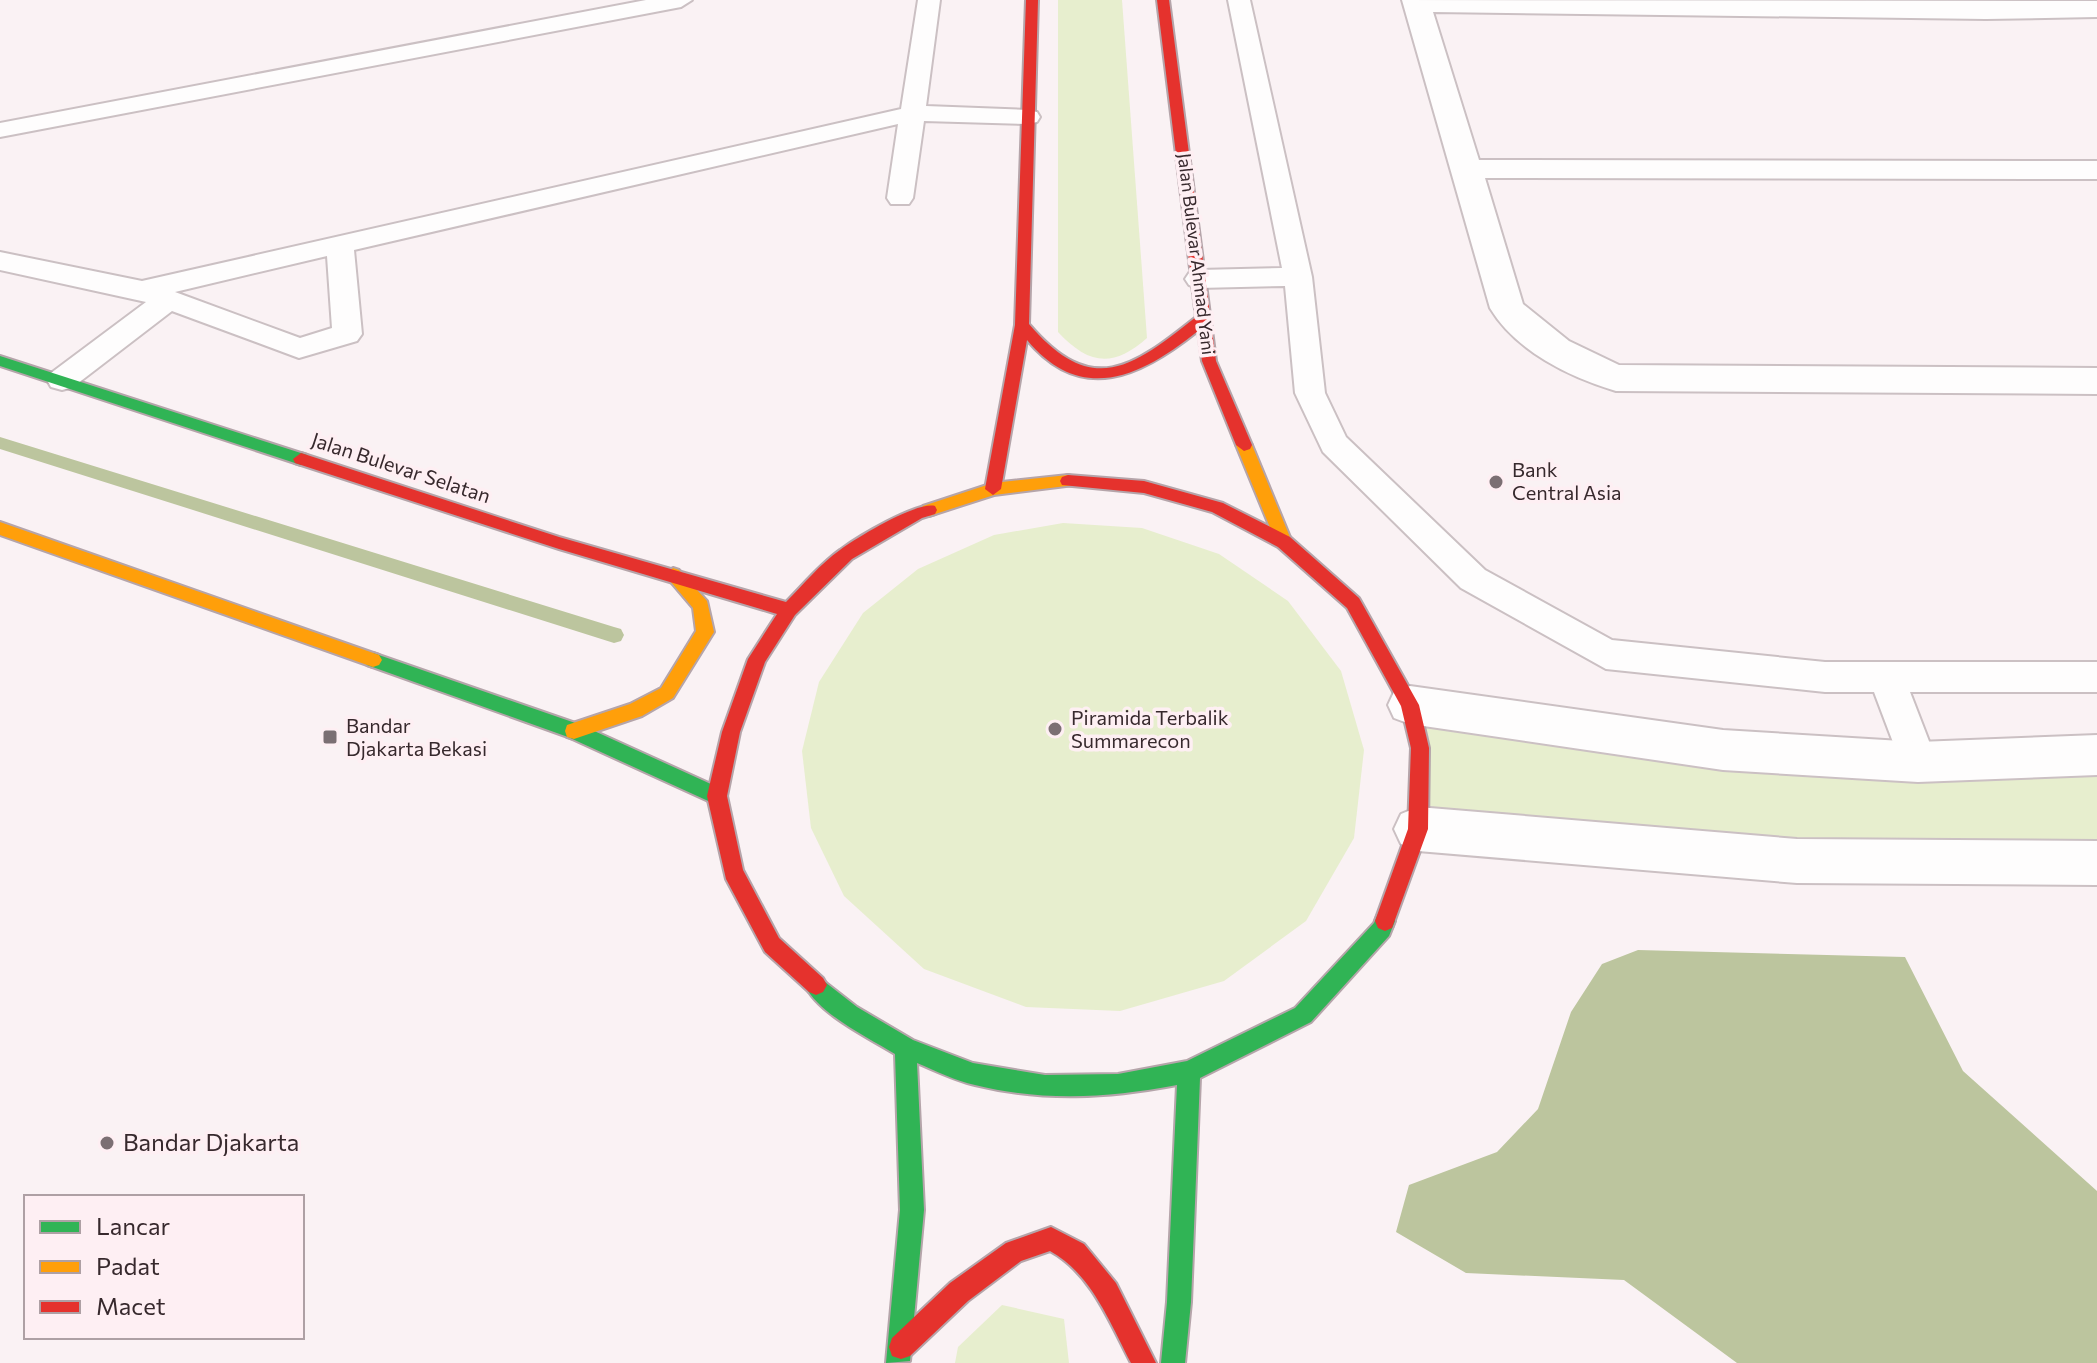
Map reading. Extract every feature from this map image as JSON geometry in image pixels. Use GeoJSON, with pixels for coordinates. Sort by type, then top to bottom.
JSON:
{"type":"FeatureCollection","features":[{"type":"Feature","properties":{"kind":"main road"},"geometry":{"type":"LineString","coordinates":[[993,489],[1022,325],[1032,0]]}},
{"type":"Feature","properties":{"kind":"main road","name":"Jalan Bulevar Ahmad Yani"},"geometry":{"type":"LineString","coordinates":[[1163,0],[1209,361],[1284,542]]}},
{"type":"Feature","properties":{"kind":"main road"},"geometry":{"type":"LineString","coordinates":[[1022,325],[1067,367],[1115,375],[1151,358],[1203,319]]}},
{"type":"Feature","properties":{"kind":"main road","name":"Jalan Bulevar Selatan"},"geometry":{"type":"LineString","coordinates":[[0,361],[559,543],[789,610]]}},
{"type":"Feature","properties":{"kind":"main road"},"geometry":{"type":"LineString","coordinates":[[1068,481],[1144,487],[1217,507],[1284,542],[1353,603],[1410,705],[1420,748],[1418,829],[1382,929],[1303,1015],[1189,1072],[1118,1085],[1045,1086],[973,1074],[906,1048],[849,1014],[772,945],[733,872],[717,796],[731,732],[757,659],[789,610],[846,554],[916,514],[993,489],[1068,481]]}},
{"type":"Feature","properties":{"kind":"main road"},"geometry":{"type":"LineString","coordinates":[[0,528],[574,731],[717,796]]}},
{"type":"Feature","properties":{"kind":"main road"},"geometry":{"type":"LineString","coordinates":[[574,731],[636,710],[667,693],[705,632],[701,606],[673,575]]}},
{"type":"Feature","properties":{"kind":"main road"},"geometry":{"type":"LineString","coordinates":[[900,1355],[912,1210],[906,1048]]}},
{"type":"Feature","properties":{"kind":"main road"},"geometry":{"type":"LineString","coordinates":[[1173,1363],[1179,1302],[1189,1072]]}},
{"type":"Feature","properties":{"kind":"main road"},"geometry":{"type":"LineString","coordinates":[[900,1355],[959,1292],[1014,1251],[1051,1239],[1076,1252],[1107,1292],[1144,1363]]}},
{"type":"Feature","properties":{"kind":"street"},"geometry":{"type":"LineString","coordinates":[[2079,7],[1416,2],[1507,308],[1526,330],[1578,364],[1616,378],[2097,381]]}},
{"type":"Feature","properties":{"kind":"street"},"geometry":{"type":"LineString","coordinates":[[1466,169],[2097,170]]}},
{"type":"Feature","properties":{"kind":"street"},"geometry":{"type":"LineString","coordinates":[[1410,705],[1723,750],[1918,762],[2097,755]]}},
{"type":"Feature","properties":{"kind":"street"},"geometry":{"type":"LineString","coordinates":[[1418,829],[1797,861],[2097,863]]}},
{"type":"Feature","properties":{"kind":"lane"},"geometry":{"type":"LineString","coordinates":[[0,130],[681,0]]}},
{"type":"Feature","properties":{"kind":"lane"},"geometry":{"type":"LineString","coordinates":[[900,198],[915,113],[929,0]]}},
{"type":"Feature","properties":{"kind":"lane"},"geometry":{"type":"LineString","coordinates":[[1239,0],[1298,277],[1310,393],[1334,444],[1473,579],[1606,654],[1825,677],[2097,677]]}},
{"type":"Feature","properties":{"kind":"lane"},"geometry":{"type":"LineString","coordinates":[[62,380],[155,295],[340,244],[915,113],[1028,117]]}},
{"type":"Feature","properties":{"kind":"lane"},"geometry":{"type":"LineString","coordinates":[[0,261],[155,295],[299,348],[347,334],[340,244]]}},
{"type":"Feature","properties":{"kind":"lane"},"geometry":{"type":"LineString","coordinates":[[1199,279],[1298,277]]}},
{"type":"Feature","properties":{"kind":"lane"},"geometry":{"type":"LineString","coordinates":[[1886,677],[1918,762]]}},
{"type":"Feature","properties":{"kind":"shaded area"},"geometry":{"type":"Polygon","coordinates":[[[1058,0],[1122,0],[1147,338],[1123,355],[1111,358],[1090,356],[1058,332],[1058,0]]]}},
{"type":"Feature","properties":{"kind":"shaded area"},"geometry":{"type":"Polygon","coordinates":[[[1063,523],[1142,528],[1219,554],[1288,601],[1341,671],[1364,750],[1354,838],[1306,921],[1224,981],[1120,1011],[1026,1007],[924,969],[844,896],[811,828],[802,751],[819,682],[863,613],[918,569],[994,535],[1063,523]]]}},
{"type":"Feature","properties":{"kind":"shaded area"},"geometry":{"type":"Polygon","coordinates":[[[1410,705],[1723,750],[2097,755],[2097,863],[1418,829],[1410,705]]]}},
{"type":"Feature","properties":{"kind":"shaded area"},"geometry":{"type":"Polygon","coordinates":[[[1638,950],[1905,957],[1963,1071],[2097,1191],[2097,1363],[1737,1363],[1624,1280],[1466,1273],[1396,1232],[1409,1185],[1497,1152],[1538,1109],[1571,1012],[1602,964],[1638,950]]]}},
{"type":"Feature","properties":{"kind":"shaded area"},"geometry":{"type":"Polygon","coordinates":[[[1002,1305],[1064,1319],[1069,1363],[955,1363],[958,1347],[1002,1305]]]}},
{"type":"Feature","properties":{"kind":"waterway"},"geometry":{"type":"LineString","coordinates":[[0,443],[614,635]]}},
{"type":"Feature","properties":{"kind":"traffic: fast"},"geometry":{"type":"LineString","coordinates":[[0,361],[301,459]]}},
{"type":"Feature","properties":{"kind":"traffic: fast"},"geometry":{"type":"LineString","coordinates":[[373,660],[574,731],[717,796]]}},
{"type":"Feature","properties":{"kind":"traffic: fast"},"geometry":{"type":"LineString","coordinates":[[816,985],[849,1014],[906,1048],[973,1074],[1045,1086],[1118,1085],[1189,1072],[1303,1015],[1382,929],[1385,921]]}},
{"type":"Feature","properties":{"kind":"traffic: fast"},"geometry":{"type":"LineString","coordinates":[[898,1361],[912,1210],[906,1048]]}},
{"type":"Feature","properties":{"kind":"traffic: fast"},"geometry":{"type":"LineString","coordinates":[[1173,1363],[1179,1302],[1189,1072]]}},
{"type":"Feature","properties":{"kind":"traffic: slow"},"geometry":{"type":"LineString","coordinates":[[1244,445],[1284,542]]}},
{"type":"Feature","properties":{"kind":"traffic: slow"},"geometry":{"type":"LineString","coordinates":[[929,510],[993,489],[1068,481]]}},
{"type":"Feature","properties":{"kind":"traffic: slow"},"geometry":{"type":"LineString","coordinates":[[0,528],[373,660]]}},
{"type":"Feature","properties":{"kind":"traffic: slow"},"geometry":{"type":"LineString","coordinates":[[574,731],[636,710],[667,693],[705,632],[701,606],[673,575]]}},
{"type":"Feature","properties":{"kind":"traffic: jam"},"geometry":{"type":"LineString","coordinates":[[993,489],[1022,325],[1032,0]]}},
{"type":"Feature","properties":{"kind":"traffic: jam"},"geometry":{"type":"LineString","coordinates":[[1163,0],[1209,361],[1244,445]]}},
{"type":"Feature","properties":{"kind":"traffic: jam"},"geometry":{"type":"LineString","coordinates":[[1022,325],[1041,347],[1063,365],[1082,373],[1101,374],[1120,371],[1155,355],[1203,319]]}},
{"type":"Feature","properties":{"kind":"traffic: jam"},"geometry":{"type":"LineString","coordinates":[[301,459],[559,543],[789,610]]}},
{"type":"Feature","properties":{"kind":"traffic: jam"},"geometry":{"type":"LineString","coordinates":[[1068,481],[1144,487],[1217,507],[1284,542],[1353,603],[1410,705],[1420,748],[1418,829],[1385,921]]}},
{"type":"Feature","properties":{"kind":"traffic: jam"},"geometry":{"type":"LineString","coordinates":[[816,985],[772,945],[733,872],[717,796],[731,732],[757,659],[789,610],[846,554],[916,514],[929,510]]}},
{"type":"Feature","properties":{"kind":"traffic: jam"},"geometry":{"type":"LineString","coordinates":[[901,1347],[959,1292],[1014,1251],[1051,1239],[1076,1252],[1107,1292],[1144,1363]]}},
{"type":"Feature","properties":{"kind":"place","name":"Bank Central Asia"},"geometry":{"type":"Point","coordinates":[1496,482]}},
{"type":"Feature","properties":{"kind":"place","name":"Piramida Terbalik Summarecon"},"geometry":{"type":"Point","coordinates":[1055,729]}},
{"type":"Feature","properties":{"kind":"place","name":"Bandar Djakarta Bekasi"},"geometry":{"type":"Point","coordinates":[330,737]}},
{"type":"Feature","properties":{"kind":"place","name":"Bandar Djakarta"},"geometry":{"type":"Point","coordinates":[107,1143]}}]}
